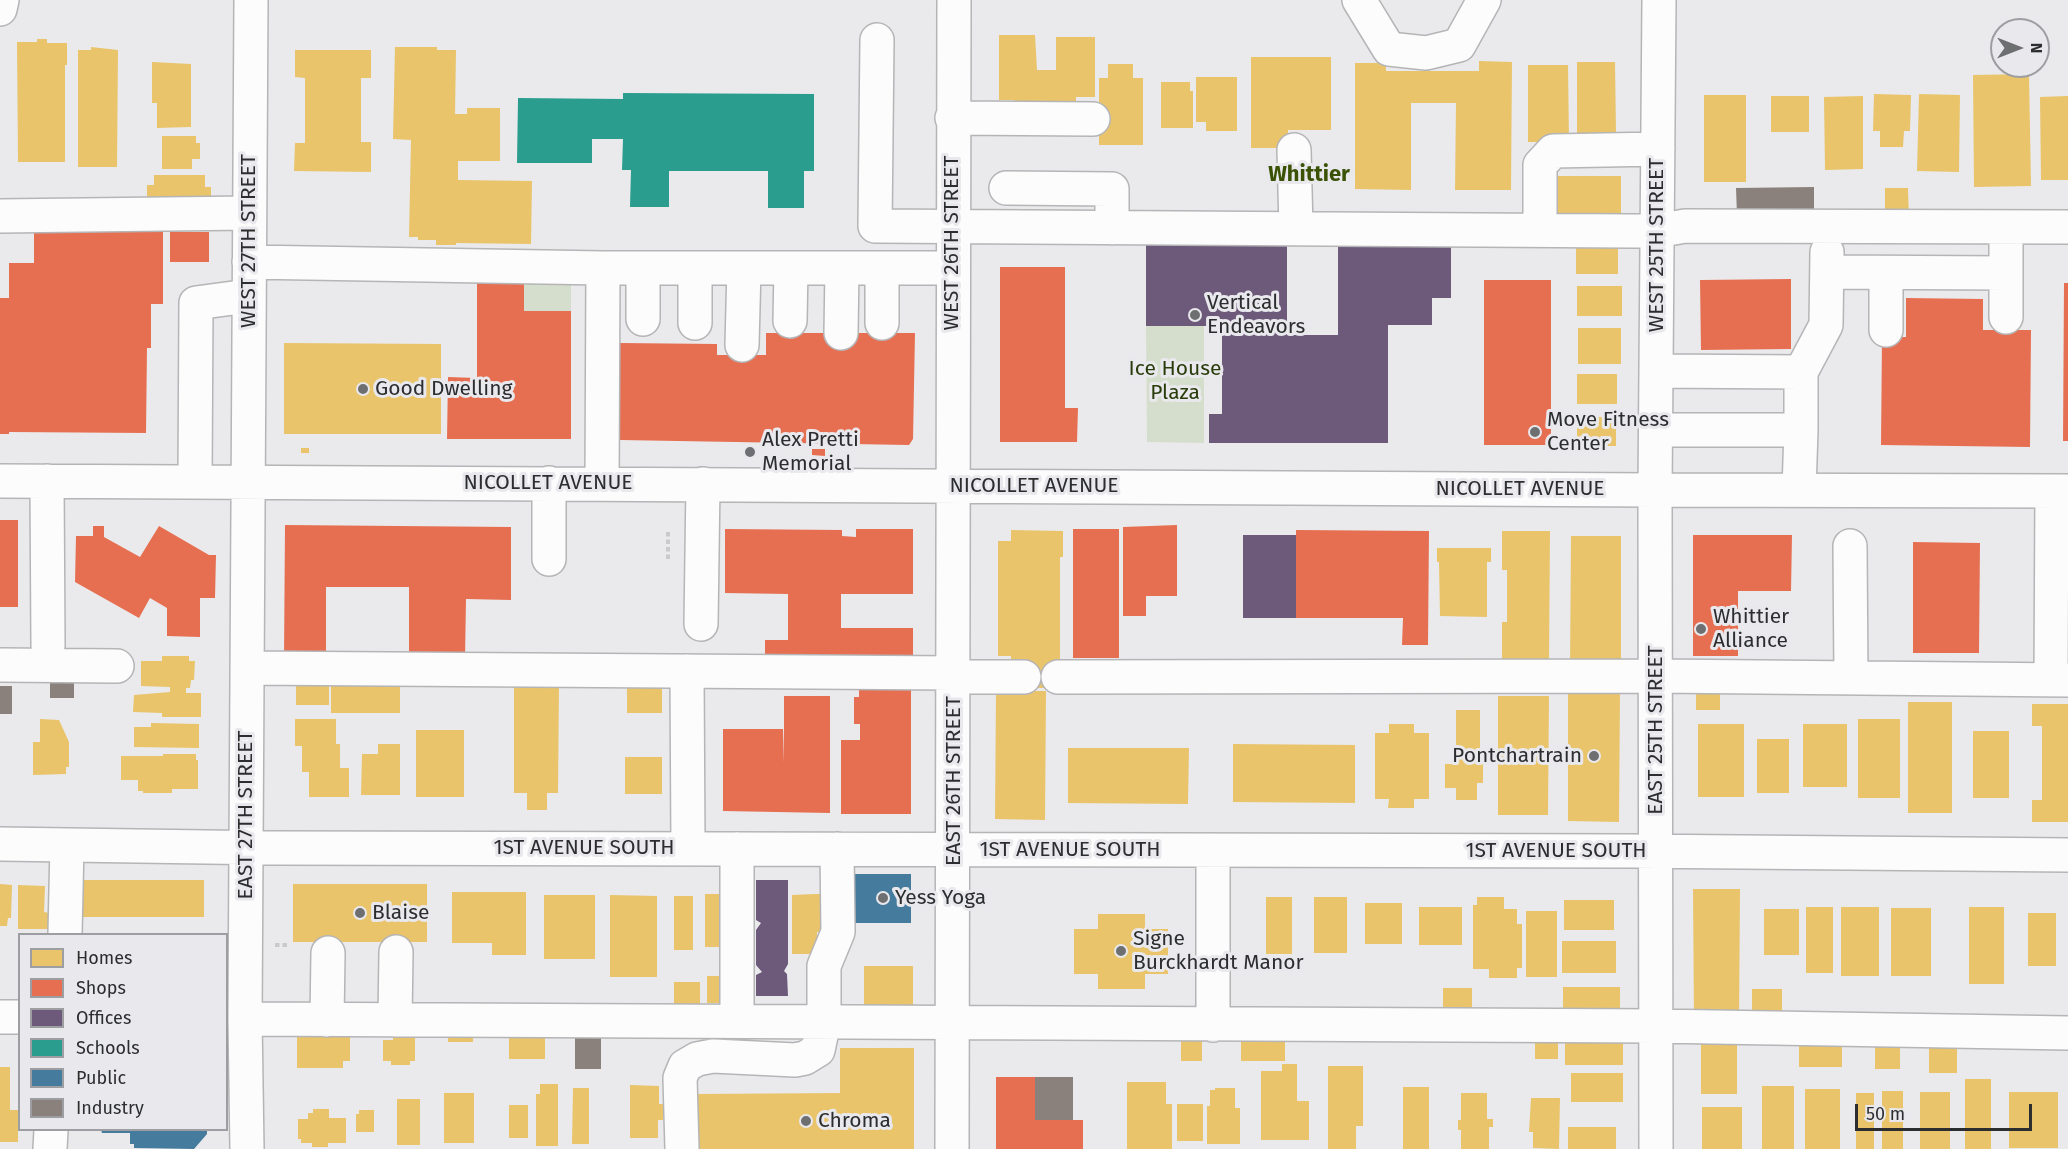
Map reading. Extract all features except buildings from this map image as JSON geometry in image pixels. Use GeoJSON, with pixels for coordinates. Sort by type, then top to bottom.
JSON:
{"type":"FeatureCollection","features":[{"type":"Feature","properties":{"kind":"street"},"geometry":{"type":"LineString","coordinates":[[0,9],[2,0]]}},
{"type":"Feature","properties":{"kind":"street","name":"WEST 27TH STREET"},"geometry":{"type":"LineString","coordinates":[[249,482],[250,0]]}},
{"type":"Feature","properties":{"kind":"street","name":"WEST 26TH STREET"},"geometry":{"type":"LineString","coordinates":[[952,486],[954,0]]}},
{"type":"Feature","properties":{"kind":"street"},"geometry":{"type":"LineString","coordinates":[[1359,0],[1389,49],[1426,53],[1459,45],[1484,0]]}},
{"type":"Feature","properties":{"kind":"street","name":"WEST 25TH STREET"},"geometry":{"type":"LineString","coordinates":[[1655,490],[1659,0]]}},
{"type":"Feature","properties":{"kind":"street"},"geometry":{"type":"LineString","coordinates":[[877,39],[875,226],[1657,231],[1685,226],[2068,227]]}},
{"type":"Feature","properties":{"kind":"street"},"geometry":{"type":"LineString","coordinates":[[952,118],[1093,119]]}},
{"type":"Feature","properties":{"kind":"street"},"geometry":{"type":"LineString","coordinates":[[1294,150],[1296,229]]}},
{"type":"Feature","properties":{"kind":"street"},"geometry":{"type":"LineString","coordinates":[[1540,230],[1540,165],[1553,151],[1658,150]]}},
{"type":"Feature","properties":{"kind":"street"},"geometry":{"type":"LineString","coordinates":[[1006,188],[1112,189],[1112,228]]}},
{"type":"Feature","properties":{"kind":"street"},"geometry":{"type":"LineString","coordinates":[[0,216],[249,213]]}},
{"type":"Feature","properties":{"kind":"street"},"geometry":{"type":"LineString","coordinates":[[1799,490],[1801,372],[1826,325],[1828,227]]}},
{"type":"Feature","properties":{"kind":"street"},"geometry":{"type":"LineString","coordinates":[[2006,227],[2006,317]]}},
{"type":"Feature","properties":{"kind":"street"},"geometry":{"type":"LineString","coordinates":[[249,262],[603,268],[953,268]]}},
{"type":"Feature","properties":{"kind":"street"},"geometry":{"type":"LineString","coordinates":[[602,484],[603,268]]}},
{"type":"Feature","properties":{"kind":"street"},"geometry":{"type":"LineString","coordinates":[[643,268],[643,320]]}},
{"type":"Feature","properties":{"kind":"street"},"geometry":{"type":"LineString","coordinates":[[695,268],[695,323]]}},
{"type":"Feature","properties":{"kind":"street"},"geometry":{"type":"LineString","coordinates":[[742,345],[744,268]]}},
{"type":"Feature","properties":{"kind":"street"},"geometry":{"type":"LineString","coordinates":[[790,321],[791,268]]}},
{"type":"Feature","properties":{"kind":"street"},"geometry":{"type":"LineString","coordinates":[[841,333],[842,268]]}},
{"type":"Feature","properties":{"kind":"street"},"geometry":{"type":"LineString","coordinates":[[882,268],[882,323]]}},
{"type":"Feature","properties":{"kind":"street"},"geometry":{"type":"LineString","coordinates":[[1827,272],[2006,273]]}},
{"type":"Feature","properties":{"kind":"street"},"geometry":{"type":"LineString","coordinates":[[1886,273],[1886,330]]}},
{"type":"Feature","properties":{"kind":"street"},"geometry":{"type":"LineString","coordinates":[[195,481],[196,303],[248,296]]}},
{"type":"Feature","properties":{"kind":"street"},"geometry":{"type":"LineString","coordinates":[[1656,371],[1801,372]]}},
{"type":"Feature","properties":{"kind":"street"},"geometry":{"type":"LineString","coordinates":[[1656,430],[1801,430]]}},
{"type":"Feature","properties":{"kind":"street","name":"NICOLLET AVENUE"},"geometry":{"type":"LineString","coordinates":[[0,481],[2060,491]]}},
{"type":"Feature","properties":{"kind":"street"},"geometry":{"type":"LineString","coordinates":[[47,481],[48,646]]}},
{"type":"Feature","properties":{"kind":"street","name":"EAST 27TH STREET"},"geometry":{"type":"LineString","coordinates":[[247,1149],[239,1035],[246,847],[249,482]]}},
{"type":"Feature","properties":{"kind":"street"},"geometry":{"type":"LineString","coordinates":[[549,483],[549,559]]}},
{"type":"Feature","properties":{"kind":"street"},"geometry":{"type":"LineString","coordinates":[[701,624],[703,484]]}},
{"type":"Feature","properties":{"kind":"street","name":"EAST 26TH STREET"},"geometry":{"type":"LineString","coordinates":[[952,486],[954,675],[952,1149]]}},
{"type":"Feature","properties":{"kind":"street","name":"EAST 25TH STREET"},"geometry":{"type":"LineString","coordinates":[[1655,490],[1656,1149]]}},
{"type":"Feature","properties":{"kind":"street"},"geometry":{"type":"LineString","coordinates":[[1058,677],[1656,676],[2060,680],[2060,491]]}},
{"type":"Feature","properties":{"kind":"street"},"geometry":{"type":"LineString","coordinates":[[1850,546],[1851,678]]}},
{"type":"Feature","properties":{"kind":"street"},"geometry":{"type":"LineString","coordinates":[[0,665],[117,666]]}},
{"type":"Feature","properties":{"kind":"street"},"geometry":{"type":"LineString","coordinates":[[247,668],[687,671],[1024,677]]}},
{"type":"Feature","properties":{"kind":"street"},"geometry":{"type":"LineString","coordinates":[[687,671],[688,848]]}},
{"type":"Feature","properties":{"kind":"street","name":"1ST AVENUE SOUTH"},"geometry":{"type":"LineString","coordinates":[[0,844],[954,850],[1656,851],[2068,855]]}},
{"type":"Feature","properties":{"kind":"street"},"geometry":{"type":"LineString","coordinates":[[65,933],[67,845]]}},
{"type":"Feature","properties":{"kind":"street"},"geometry":{"type":"LineString","coordinates":[[736,849],[737,1021]]}},
{"type":"Feature","properties":{"kind":"street"},"geometry":{"type":"LineString","coordinates":[[682,1149],[680,1078],[686,1066],[697,1059],[713,1056],[795,1060],[805,1058],[818,1050],[824,1022],[824,966],[838,932],[837,849]]}},
{"type":"Feature","properties":{"kind":"street"},"geometry":{"type":"LineString","coordinates":[[1213,851],[1213,1025]]}},
{"type":"Feature","properties":{"kind":"street"},"geometry":{"type":"LineString","coordinates":[[395,1020],[396,952]]}},
{"type":"Feature","properties":{"kind":"street"},"geometry":{"type":"LineString","coordinates":[[327,1020],[328,953]]}},
{"type":"Feature","properties":{"kind":"street"},"geometry":{"type":"LineString","coordinates":[[0,1017],[18,1017]]}},
{"type":"Feature","properties":{"kind":"street"},"geometry":{"type":"LineString","coordinates":[[239,1035],[327,1020],[1656,1026],[2068,1033]]}},
{"type":"Feature","properties":{"kind":"street"},"geometry":{"type":"LineString","coordinates":[[50,1149],[51,1131]]}},
{"type":"Feature","properties":{"kind":"path"},"geometry":{"type":"LineString","coordinates":[[668,529],[668,559]]}},
{"type":"Feature","properties":{"kind":"path"},"geometry":{"type":"LineString","coordinates":[[275,945],[288,945]]}},
{"type":"Feature","properties":{"kind":"green space"},"geometry":{"type":"Polygon","coordinates":[[[571,279],[571,311],[524,311],[524,280],[571,279]]]}},
{"type":"Feature","properties":{"kind":"green space","name":"Ice House Plaza"},"geometry":{"type":"Polygon","coordinates":[[[1146,326],[1204,326],[1204,443],[1147,442],[1146,326]]]}},
{"type":"Feature","properties":{"kind":"place","name":"Vertical Endeavors"},"geometry":{"type":"Point","coordinates":[1195,315]}},
{"type":"Feature","properties":{"kind":"place","name":"Good Dwelling"},"geometry":{"type":"Point","coordinates":[363,389]}},
{"type":"Feature","properties":{"kind":"place","name":"Move Fitness Center"},"geometry":{"type":"Point","coordinates":[1535,432]}},
{"type":"Feature","properties":{"kind":"place","name":"Alex Pretti Memorial"},"geometry":{"type":"Point","coordinates":[750,452]}},
{"type":"Feature","properties":{"kind":"place","name":"Whittier Alliance"},"geometry":{"type":"Point","coordinates":[1701,629]}},
{"type":"Feature","properties":{"kind":"place","name":"Pontchartrain"},"geometry":{"type":"Point","coordinates":[1594,756]}},
{"type":"Feature","properties":{"kind":"place","name":"Yess Yoga"},"geometry":{"type":"Point","coordinates":[883,898]}},
{"type":"Feature","properties":{"kind":"place","name":"Blaise"},"geometry":{"type":"Point","coordinates":[360,913]}},
{"type":"Feature","properties":{"kind":"place","name":"Signe Burckhardt Manor"},"geometry":{"type":"Point","coordinates":[1121,951]}},
{"type":"Feature","properties":{"kind":"place","name":"Chroma"},"geometry":{"type":"Point","coordinates":[806,1121]}},
{"type":"Feature","properties":{"kind":"district","name":"Whittier"},"geometry":{"type":"Point","coordinates":[1309,175]}}]}
